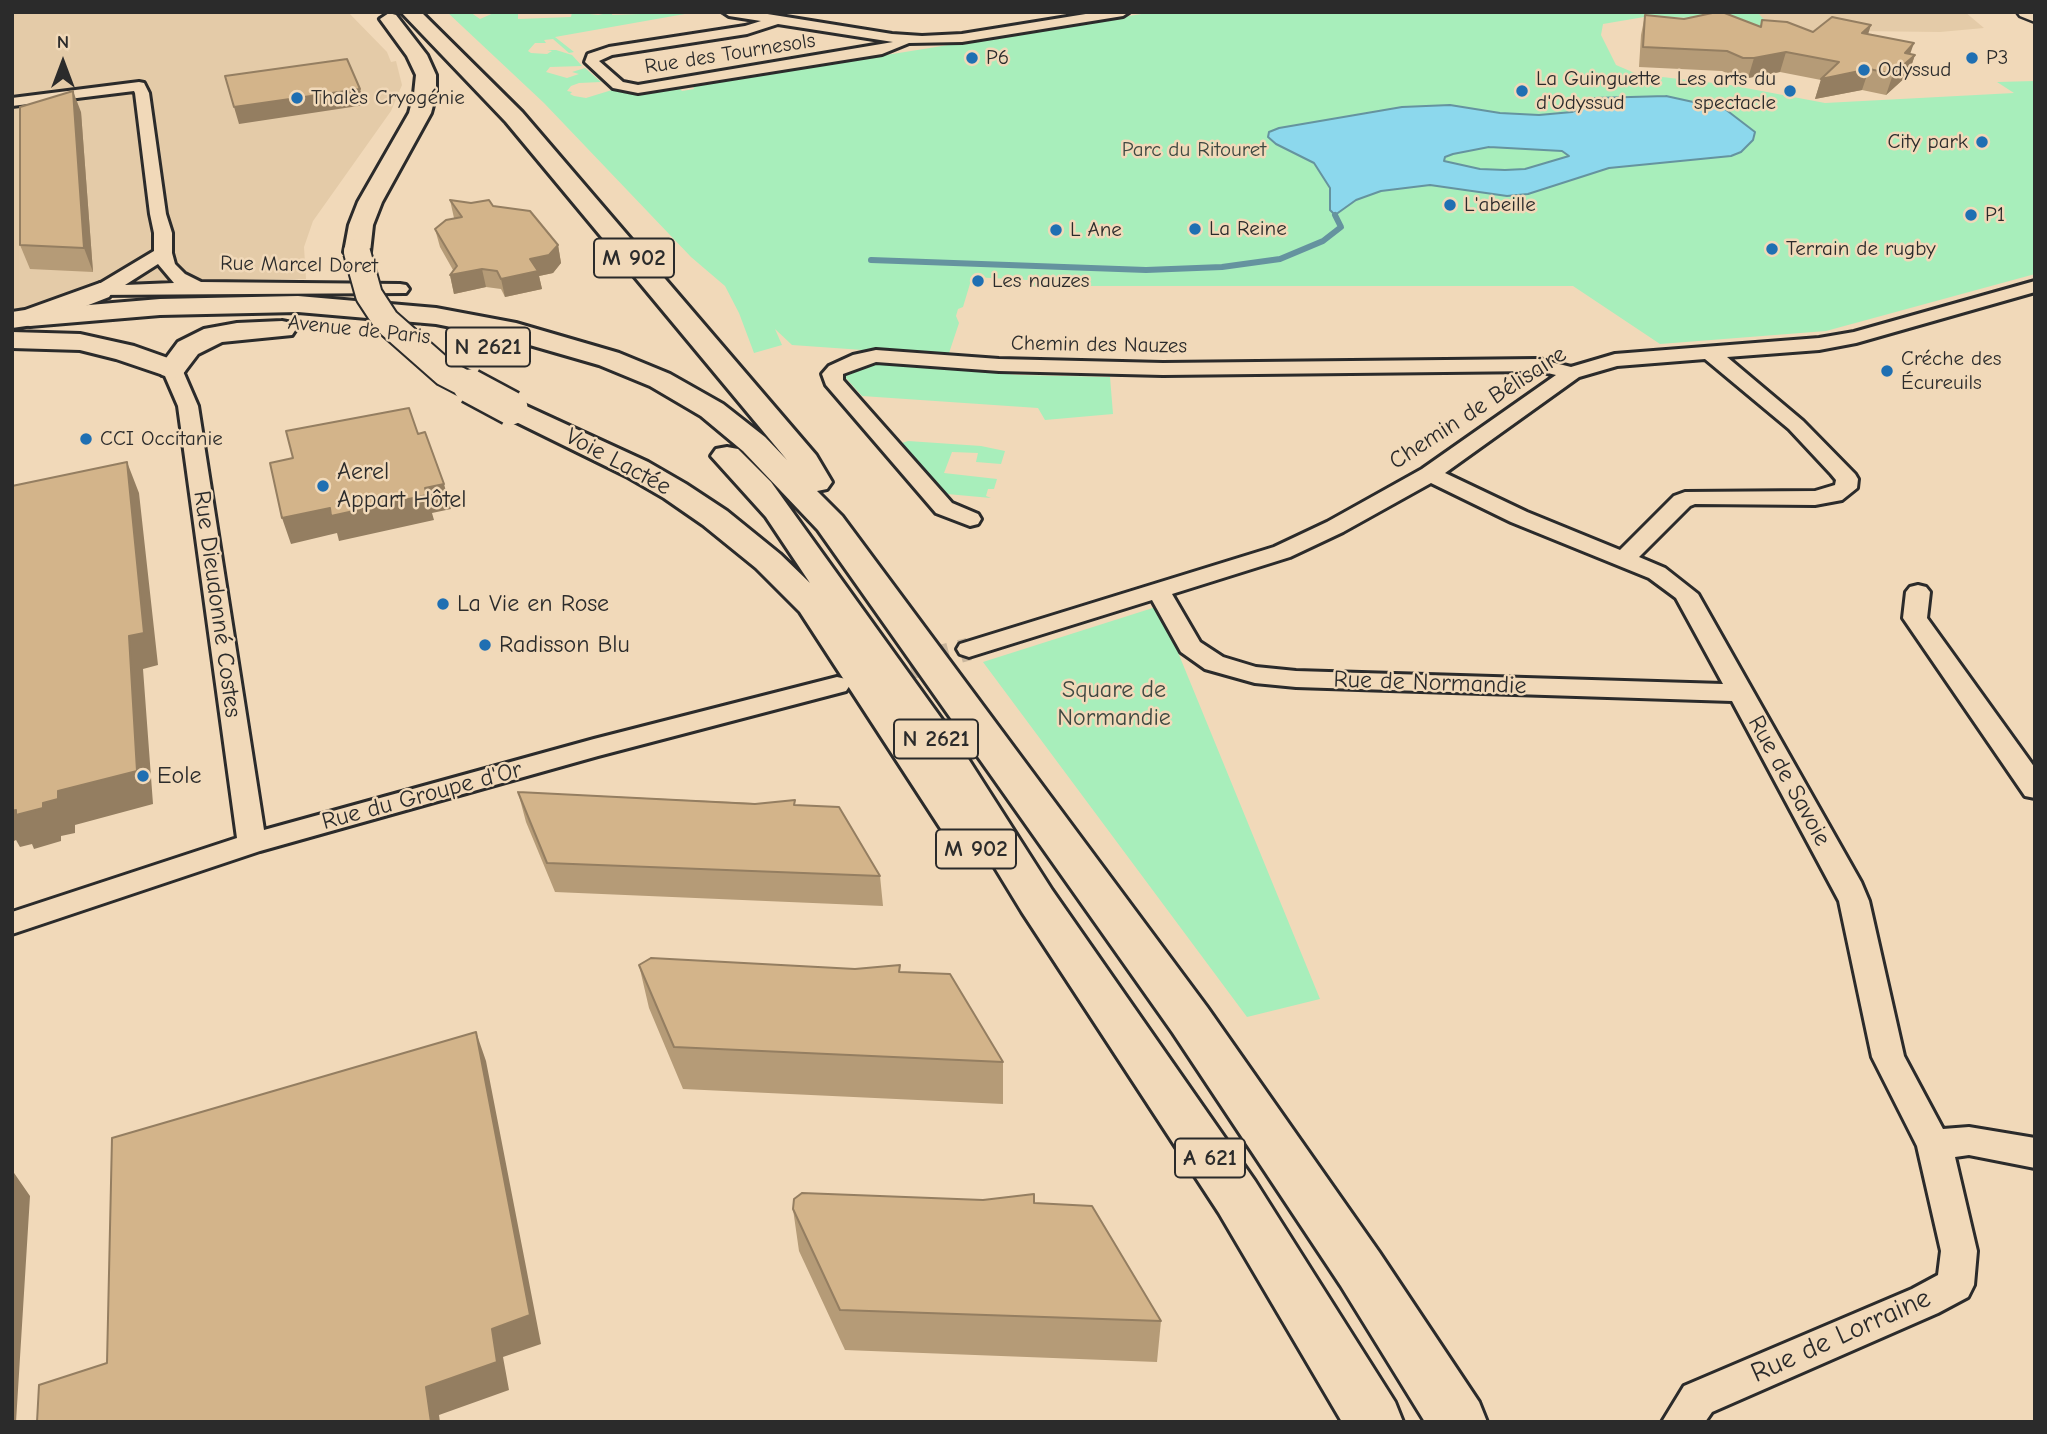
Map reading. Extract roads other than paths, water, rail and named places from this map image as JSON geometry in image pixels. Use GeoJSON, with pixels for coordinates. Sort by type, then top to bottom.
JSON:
{"type":"FeatureCollection","features":[{"type":"Feature","properties":{"kind":"main road","name":"Voie Lactée"},"geometry":{"type":"LineString","coordinates":[[383,12],[417,55],[426,75],[420,113],[370,202],[357,252],[369,295],[386,321],[445,373],[637,469],[675,491],[715,518],[768,561],[813,606],[987,866],[1037,901]]}},
{"type":"Feature","properties":{"kind":"main road","name":"M 902"},"geometry":{"type":"LineString","coordinates":[[410,12],[514,117],[775,425],[805,462],[823,496],[830,523]]}},
{"type":"Feature","properties":{"kind":"main road"},"geometry":{"type":"LineString","coordinates":[[17,329],[100,291]]}},
{"type":"Feature","properties":{"kind":"main road","name":"Avenue de Paris"},"geometry":{"type":"LineString","coordinates":[[17,329],[160,307],[298,304],[436,316],[532,336],[660,380],[712,410],[754,444],[830,523]]}},
{"type":"Feature","properties":{"kind":"main road","name":"Avenue de Paris"},"geometry":{"type":"LineString","coordinates":[[17,329],[206,322],[300,323],[376,329],[443,338],[526,357],[593,379],[656,407],[708,440],[741,468],[778,511],[937,741],[1037,901]]}},
{"type":"Feature","properties":{"kind":"main road"},"geometry":{"type":"LineString","coordinates":[[17,329],[124,352],[172,369],[188,348],[214,335],[259,330],[376,329]]}},
{"type":"Feature","properties":{"kind":"main road","name":"A 621"},"geometry":{"type":"LineString","coordinates":[[830,523],[1198,1031],[1360,1269],[1458,1422]]}},
{"type":"Feature","properties":{"kind":"main road","name":"A 621"},"geometry":{"type":"LineString","coordinates":[[1037,901],[1237,1197],[1374,1422]]}},
{"type":"Feature","properties":{"kind":"street"},"geometry":{"type":"LineString","coordinates":[[729,12],[906,39],[962,38],[1073,16],[1123,12]]}},
{"type":"Feature","properties":{"kind":"street"},"geometry":{"type":"LineString","coordinates":[[807,25],[832,12]]}},
{"type":"Feature","properties":{"kind":"street"},"geometry":{"type":"LineString","coordinates":[[2026,12],[2035,17]]}},
{"type":"Feature","properties":{"kind":"street","name":"Rue des Tournesols"},"geometry":{"type":"LineString","coordinates":[[776,20],[747,30],[609,51],[593,57],[592,62],[618,85],[638,89],[893,48],[906,39]]}},
{"type":"Feature","properties":{"kind":"street"},"geometry":{"type":"LineString","coordinates":[[12,102],[139,86],[157,209],[164,237],[163,253],[137,272],[100,291]]}},
{"type":"Feature","properties":{"kind":"street","name":"Rue Marcel Doret"},"geometry":{"type":"LineString","coordinates":[[163,253],[166,266],[198,287]]}},
{"type":"Feature","properties":{"kind":"street","name":"Chemin de Bélisaire"},"geometry":{"type":"LineString","coordinates":[[969,649],[1282,552],[1335,527],[1430,474],[1572,373],[1615,360],[1819,344],[1856,337],[2035,286]]}},
{"type":"Feature","properties":{"kind":"street","name":"Rue Marcel Doret"},"geometry":{"type":"LineString","coordinates":[[100,291],[198,287],[400,289]]}},
{"type":"Feature","properties":{"kind":"street"},"geometry":{"type":"LineString","coordinates":[[1623,560],[1682,501],[1693,497],[1815,498],[1834,495],[1846,488],[1847,479],[1796,425],[1710,353]]}},
{"type":"Feature","properties":{"kind":"street","name":"Chemin des Nauzes"},"geometry":{"type":"LineString","coordinates":[[970,519],[944,508],[832,381],[832,374],[836,370],[860,359],[876,356],[999,365],[1175,370],[1539,365],[1572,373]]}},
{"type":"Feature","properties":{"kind":"street","name":"Rue Dieudonné Costes"},"geometry":{"type":"LineString","coordinates":[[172,369],[188,406],[252,843]]}},
{"type":"Feature","properties":{"kind":"street","name":"Rue de Savoie"},"geometry":{"type":"LineString","coordinates":[[1430,474],[1519,517],[1657,573],[1686,594],[1850,891],[1888,1057],[1934,1145]]}},
{"type":"Feature","properties":{"kind":"street","name":"Rue de Normandie"},"geometry":{"type":"LineString","coordinates":[[1158,592],[1190,647],[1214,663],[1255,675],[1296,679],[1741,693]]}},
{"type":"Feature","properties":{"kind":"street"},"geometry":{"type":"LineString","coordinates":[[1919,592],[1915,618],[2035,789]]}},
{"type":"Feature","properties":{"kind":"street","name":"Rue du Groupe d'Or"},"geometry":{"type":"LineString","coordinates":[[12,923],[252,843],[594,748],[837,685]]}},
{"type":"Feature","properties":{"kind":"street"},"geometry":{"type":"LineString","coordinates":[[1934,1145],[1969,1141],[2035,1153]]}},
{"type":"Feature","properties":{"kind":"street","name":"Rue de Lorraine"},"geometry":{"type":"LineString","coordinates":[[1682,1422],[1698,1399],[1925,1301],[1955,1284],[1959,1251],[1934,1145]]}},
{"type":"Feature","properties":{"kind":"water"},"geometry":{"type":"Polygon","coordinates":[[[1666,96],[1725,109],[1755,132],[1753,140],[1741,152],[1731,156],[1609,168],[1528,194],[1507,196],[1430,185],[1381,191],[1356,200],[1335,215],[1330,210],[1330,188],[1314,163],[1276,144],[1268,137],[1269,132],[1279,128],[1402,107],[1450,105],[1500,113],[1539,115],[1572,112],[1590,104],[1595,98],[1666,96]],[[1489,147],[1453,154],[1445,157],[1444,161],[1480,169],[1525,169],[1569,156],[1562,151],[1489,147]]]}},
{"type":"Feature","properties":{"kind":"waterway"},"geometry":{"type":"LineString","coordinates":[[871,260],[1146,270],[1222,267],[1280,259],[1323,241],[1341,227],[1335,215]]}},
{"type":"Feature","properties":{"kind":"tunnel"},"geometry":{"type":"LineString","coordinates":[[927,660],[969,649]]}},
{"type":"Feature","properties":{"kind":"tunnel"},"geometry":{"type":"LineString","coordinates":[[869,676],[934,659]]}},
{"type":"Feature","properties":{"kind":"place","name":"P6"},"geometry":{"type":"Point","coordinates":[972,58]}},
{"type":"Feature","properties":{"kind":"place","name":"P3"},"geometry":{"type":"Point","coordinates":[1972,58]}},
{"type":"Feature","properties":{"kind":"place","name":"Odyssud"},"geometry":{"type":"Point","coordinates":[1864,70]}},
{"type":"Feature","properties":{"kind":"place","name":"La Guinguette d'Odyssud"},"geometry":{"type":"Point","coordinates":[1522,91]}},
{"type":"Feature","properties":{"kind":"place","name":"Les arts du spectacle"},"geometry":{"type":"Point","coordinates":[1790,91]}},
{"type":"Feature","properties":{"kind":"place","name":"Thalès Cryogénie"},"geometry":{"type":"Point","coordinates":[297,98]}},
{"type":"Feature","properties":{"kind":"place","name":"City park"},"geometry":{"type":"Point","coordinates":[1982,142]}},
{"type":"Feature","properties":{"kind":"place","name":"L'abeille"},"geometry":{"type":"Point","coordinates":[1450,205]}},
{"type":"Feature","properties":{"kind":"place","name":"P1"},"geometry":{"type":"Point","coordinates":[1971,215]}},
{"type":"Feature","properties":{"kind":"place","name":"La Reine"},"geometry":{"type":"Point","coordinates":[1195,229]}},
{"type":"Feature","properties":{"kind":"place","name":"L Ane"},"geometry":{"type":"Point","coordinates":[1056,230]}},
{"type":"Feature","properties":{"kind":"place","name":"Terrain de rugby"},"geometry":{"type":"Point","coordinates":[1772,249]}},
{"type":"Feature","properties":{"kind":"place","name":"Les nauzes"},"geometry":{"type":"Point","coordinates":[978,281]}},
{"type":"Feature","properties":{"kind":"place","name":"Créche des Écureuils"},"geometry":{"type":"Point","coordinates":[1887,371]}},
{"type":"Feature","properties":{"kind":"place","name":"CCI Occitanie"},"geometry":{"type":"Point","coordinates":[86,439]}},
{"type":"Feature","properties":{"kind":"place","name":"Aerel Appart Hôtel"},"geometry":{"type":"Point","coordinates":[323,486]}},
{"type":"Feature","properties":{"kind":"place","name":"La Vie en Rose"},"geometry":{"type":"Point","coordinates":[443,604]}},
{"type":"Feature","properties":{"kind":"place","name":"Radisson Blu"},"geometry":{"type":"Point","coordinates":[485,645]}},
{"type":"Feature","properties":{"kind":"place","name":"Eole"},"geometry":{"type":"Point","coordinates":[143,776]}},
{"type":"Feature","properties":{"kind":"park label","name":"Parc du Ritouret"},"geometry":{"type":"Point","coordinates":[1194,150]}},
{"type":"Feature","properties":{"kind":"park label","name":"Square de Normandie"},"geometry":{"type":"Point","coordinates":[1114,704]}}]}
